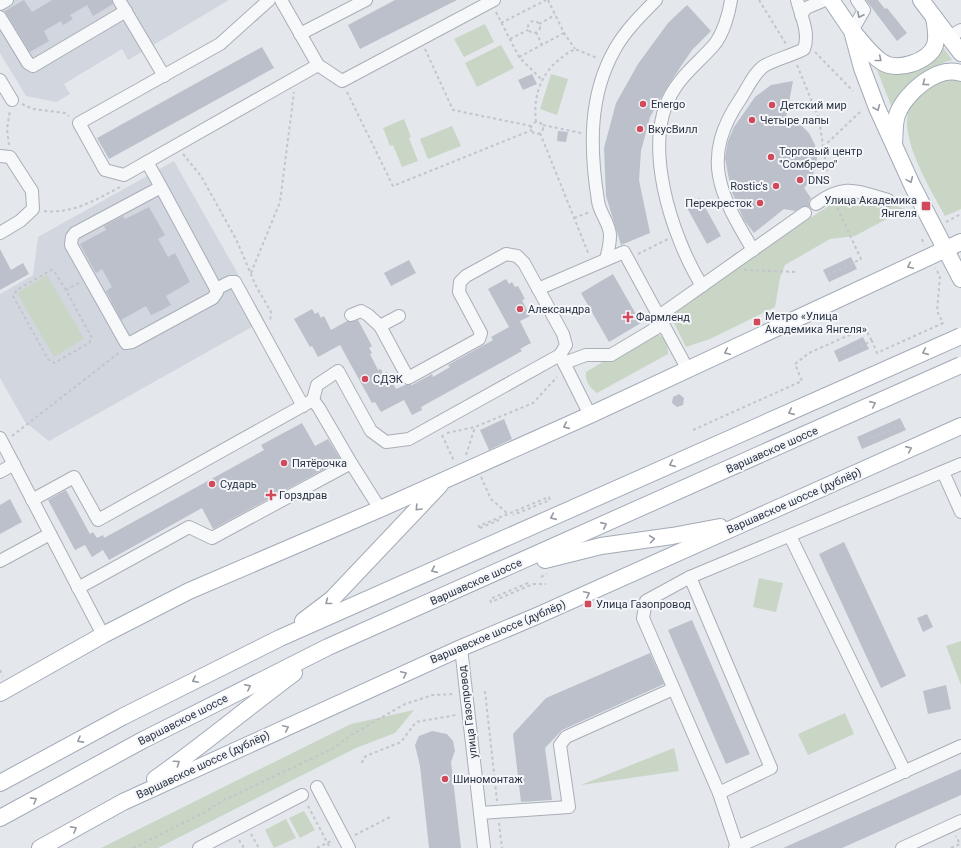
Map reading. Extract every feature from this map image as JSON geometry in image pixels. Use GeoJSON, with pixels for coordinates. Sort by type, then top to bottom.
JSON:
{"type":"FeatureCollection","features":[{"type":"Feature","properties":{"kind":"main road"},"geometry":{"type":"LineString","coordinates":[[831,0],[852,31],[882,62],[890,66],[900,67],[910,65],[932,50],[936,39],[934,17]]}},
{"type":"Feature","properties":{"kind":"main road"},"geometry":{"type":"LineString","coordinates":[[921,0],[934,17],[955,33],[961,53]]}},
{"type":"Feature","properties":{"kind":"main road"},"geometry":{"type":"LineString","coordinates":[[852,31],[862,68],[877,108],[945,250],[961,279]]}},
{"type":"Feature","properties":{"kind":"main road"},"geometry":{"type":"LineString","coordinates":[[894,145],[897,114],[912,92],[931,78],[940,74],[949,72],[961,73]]}},
{"type":"Feature","properties":{"kind":"main road"},"geometry":{"type":"LineString","coordinates":[[0,693],[103,635],[188,591],[380,509],[590,415],[961,242]]}},
{"type":"Feature","properties":{"kind":"main road"},"geometry":{"type":"LineString","coordinates":[[0,783],[122,717],[280,638],[961,336]]}},
{"type":"Feature","properties":{"kind":"main road","name":"Варшавское шоссе"},"geometry":{"type":"LineString","coordinates":[[0,818],[143,740],[328,647],[504,570],[961,365]]}},
{"type":"Feature","properties":{"kind":"main road","name":"Варшавское шоссе (дублёр)"},"geometry":{"type":"LineString","coordinates":[[40,848],[123,802],[461,648],[749,522],[961,426]]}},
{"type":"Feature","properties":{"kind":"main road"},"geometry":{"type":"LineString","coordinates":[[280,638],[332,599],[445,480]]}},
{"type":"Feature","properties":{"kind":"main road"},"geometry":{"type":"LineString","coordinates":[[504,570],[601,546],[672,536],[749,522]]}},
{"type":"Feature","properties":{"kind":"main road"},"geometry":{"type":"LineString","coordinates":[[123,802],[199,748],[250,706],[328,647]]}},
{"type":"Feature","properties":{"kind":"street"},"geometry":{"type":"LineString","coordinates":[[0,4],[7,0]]}},
{"type":"Feature","properties":{"kind":"street"},"geometry":{"type":"LineString","coordinates":[[119,0],[164,76]]}},
{"type":"Feature","properties":{"kind":"street"},"geometry":{"type":"LineString","coordinates":[[268,0],[220,44],[79,123],[105,170],[124,175],[147,162],[178,152],[318,65]]}},
{"type":"Feature","properties":{"kind":"street"},"geometry":{"type":"LineString","coordinates":[[281,0],[318,65],[342,81],[420,38],[493,1]]}},
{"type":"Feature","properties":{"kind":"street"},"geometry":{"type":"LineString","coordinates":[[300,34],[366,0]]}},
{"type":"Feature","properties":{"kind":"street"},"geometry":{"type":"LineString","coordinates":[[606,259],[610,234],[600,209],[592,160],[592,120],[598,95],[609,62],[619,43],[642,14],[656,0]]}},
{"type":"Feature","properties":{"kind":"street"},"geometry":{"type":"LineString","coordinates":[[702,286],[676,235],[659,154],[659,132],[662,111],[675,87],[714,44],[721,33],[731,0]]}},
{"type":"Feature","properties":{"kind":"street"},"geometry":{"type":"LineString","coordinates":[[753,250],[723,195],[718,172],[718,143],[729,114],[757,72],[765,65],[793,55],[804,49],[807,32],[797,0]]}},
{"type":"Feature","properties":{"kind":"street"},"geometry":{"type":"LineString","coordinates":[[801,15],[806,8],[826,0]]}},
{"type":"Feature","properties":{"kind":"street"},"geometry":{"type":"LineString","coordinates":[[852,31],[864,10],[856,0]]}},
{"type":"Feature","properties":{"kind":"street"},"geometry":{"type":"LineString","coordinates":[[0,17],[28,63],[33,66],[126,11]]}},
{"type":"Feature","properties":{"kind":"street"},"geometry":{"type":"LineString","coordinates":[[0,80],[12,100]]}},
{"type":"Feature","properties":{"kind":"street"},"geometry":{"type":"LineString","coordinates":[[0,232],[20,221],[33,209],[32,191],[5,156]]}},
{"type":"Feature","properties":{"kind":"street"},"geometry":{"type":"LineString","coordinates":[[147,162],[161,187],[216,289],[217,296],[132,342],[126,343],[122,340],[72,245],[72,237],[75,233],[161,187]]}},
{"type":"Feature","properties":{"kind":"street"},"geometry":{"type":"LineString","coordinates":[[816,204],[830,194],[852,190],[888,200]]}},
{"type":"Feature","properties":{"kind":"street"},"geometry":{"type":"LineString","coordinates":[[32,500],[74,477],[98,520],[308,403],[317,385],[338,371],[371,431],[386,442],[409,439],[564,362],[586,355],[611,355],[661,320],[702,286],[805,213]]}},
{"type":"Feature","properties":{"kind":"street"},"geometry":{"type":"LineString","coordinates":[[538,289],[624,252],[688,370]]}},
{"type":"Feature","properties":{"kind":"street"},"geometry":{"type":"LineString","coordinates":[[351,315],[361,311],[380,326],[408,378],[479,339],[481,333],[459,292],[460,282],[466,276],[506,254],[517,256],[524,263],[564,334],[566,345],[564,362],[590,415]]}},
{"type":"Feature","properties":{"kind":"street"},"geometry":{"type":"LineString","coordinates":[[216,289],[230,282],[235,282],[308,403],[319,408],[380,509]]}},
{"type":"Feature","properties":{"kind":"street"},"geometry":{"type":"LineString","coordinates":[[380,326],[399,316]]}},
{"type":"Feature","properties":{"kind":"street"},"geometry":{"type":"LineString","coordinates":[[1,440],[103,635]]}},
{"type":"Feature","properties":{"kind":"street"},"geometry":{"type":"LineString","coordinates":[[78,588],[189,527],[212,538],[351,463]]}},
{"type":"Feature","properties":{"kind":"street"},"geometry":{"type":"LineString","coordinates":[[0,472],[14,464]]}},
{"type":"Feature","properties":{"kind":"street"},"geometry":{"type":"LineString","coordinates":[[961,464],[690,577],[646,601],[643,618],[718,793],[736,848],[961,746]]}},
{"type":"Feature","properties":{"kind":"street"},"geometry":{"type":"LineString","coordinates":[[943,472],[961,512]]}},
{"type":"Feature","properties":{"kind":"street"},"geometry":{"type":"LineString","coordinates":[[0,561],[50,534]]}},
{"type":"Feature","properties":{"kind":"street"},"geometry":{"type":"LineString","coordinates":[[790,536],[905,772]]}},
{"type":"Feature","properties":{"kind":"street"},"geometry":{"type":"LineString","coordinates":[[690,577],[771,768],[718,793]]}},
{"type":"Feature","properties":{"kind":"street","name":"улица Газопровод"},"geometry":{"type":"LineString","coordinates":[[461,648],[484,848]]}},
{"type":"Feature","properties":{"kind":"street"},"geometry":{"type":"LineString","coordinates":[[480,813],[498,813],[569,807],[560,745],[566,737],[673,689]]}},
{"type":"Feature","properties":{"kind":"street"},"geometry":{"type":"LineString","coordinates":[[318,787],[350,848]]}},
{"type":"Feature","properties":{"kind":"street"},"geometry":{"type":"LineString","coordinates":[[199,848],[246,824],[304,800]]}},
{"type":"Feature","properties":{"kind":"street"},"geometry":{"type":"LineString","coordinates":[[902,848],[961,821]]}},
{"type":"Feature","properties":{"kind":"path"},"geometry":{"type":"LineString","coordinates":[[501,22],[547,0],[564,33],[575,50],[609,62]]}},
{"type":"Feature","properties":{"kind":"path"},"geometry":{"type":"LineString","coordinates":[[758,0],[793,55],[819,119],[830,194],[861,258],[828,275]]}},
{"type":"Feature","properties":{"kind":"path"},"geometry":{"type":"LineString","coordinates":[[493,1],[501,22],[519,57],[542,80]]}},
{"type":"Feature","properties":{"kind":"path"},"geometry":{"type":"LineString","coordinates":[[539,24],[555,15]]}},
{"type":"Feature","properties":{"kind":"path"},"geometry":{"type":"LineString","coordinates":[[528,30],[528,24],[532,21],[539,24]]}},
{"type":"Feature","properties":{"kind":"path"},"geometry":{"type":"LineString","coordinates":[[536,32],[539,29],[539,24]]}},
{"type":"Feature","properties":{"kind":"path"},"geometry":{"type":"LineString","coordinates":[[510,39],[528,30],[531,32],[536,32]]}},
{"type":"Feature","properties":{"kind":"path"},"geometry":{"type":"LineString","coordinates":[[536,32],[542,45]]}},
{"type":"Feature","properties":{"kind":"path"},"geometry":{"type":"LineString","coordinates":[[519,57],[564,33]]}},
{"type":"Feature","properties":{"kind":"path"},"geometry":{"type":"LineString","coordinates":[[420,38],[454,110],[531,126]]}},
{"type":"Feature","properties":{"kind":"path"},"geometry":{"type":"LineString","coordinates":[[806,43],[853,91]]}},
{"type":"Feature","properties":{"kind":"path"},"geometry":{"type":"LineString","coordinates":[[536,122],[535,112],[537,88],[553,64],[575,50]]}},
{"type":"Feature","properties":{"kind":"path"},"geometry":{"type":"LineString","coordinates":[[251,273],[280,202],[296,78]]}},
{"type":"Feature","properties":{"kind":"path"},"geometry":{"type":"LineString","coordinates":[[342,81],[393,186],[532,130]]}},
{"type":"Feature","properties":{"kind":"path"},"geometry":{"type":"LineString","coordinates":[[5,156],[7,129],[12,100],[33,109],[66,113],[79,123]]}},
{"type":"Feature","properties":{"kind":"path"},"geometry":{"type":"LineString","coordinates":[[823,146],[860,112]]}},
{"type":"Feature","properties":{"kind":"path"},"geometry":{"type":"LineString","coordinates":[[531,126],[536,122]]}},
{"type":"Feature","properties":{"kind":"path"},"geometry":{"type":"LineString","coordinates":[[536,122],[543,125],[592,135]]}},
{"type":"Feature","properties":{"kind":"path"},"geometry":{"type":"LineString","coordinates":[[540,133],[543,129],[543,125]]}},
{"type":"Feature","properties":{"kind":"path"},"geometry":{"type":"LineString","coordinates":[[531,126],[535,133],[540,133]]}},
{"type":"Feature","properties":{"kind":"path"},"geometry":{"type":"LineString","coordinates":[[540,133],[594,265]]}},
{"type":"Feature","properties":{"kind":"path"},"geometry":{"type":"LineString","coordinates":[[178,152],[201,176],[236,239],[256,286],[271,312],[270,324]]}},
{"type":"Feature","properties":{"kind":"path"},"geometry":{"type":"LineString","coordinates":[[33,209],[58,212],[81,207],[123,185]]}},
{"type":"Feature","properties":{"kind":"path"},"geometry":{"type":"LineString","coordinates":[[574,218],[600,209]]}},
{"type":"Feature","properties":{"kind":"path"},"geometry":{"type":"LineString","coordinates":[[940,225],[961,214]]}},
{"type":"Feature","properties":{"kind":"path"},"geometry":{"type":"LineString","coordinates":[[628,259],[676,235]]}},
{"type":"Feature","properties":{"kind":"path"},"geometry":{"type":"LineString","coordinates":[[51,270],[54,271],[66,290],[92,338],[89,343],[54,363],[48,359],[13,294],[16,290],[51,270]]}},
{"type":"Feature","properties":{"kind":"path"},"geometry":{"type":"LineString","coordinates":[[725,270],[797,272]]}},
{"type":"Feature","properties":{"kind":"path"},"geometry":{"type":"LineString","coordinates":[[693,430],[802,381],[795,364],[809,353],[865,328],[877,353],[942,324],[937,311],[940,276]]}},
{"type":"Feature","properties":{"kind":"path"},"geometry":{"type":"LineString","coordinates":[[66,290],[89,277]]}},
{"type":"Feature","properties":{"kind":"path"},"geometry":{"type":"LineString","coordinates":[[838,356],[872,341]]}},
{"type":"Feature","properties":{"kind":"path"},"geometry":{"type":"LineString","coordinates":[[1,440],[132,342]]}},
{"type":"Feature","properties":{"kind":"path"},"geometry":{"type":"LineString","coordinates":[[460,473],[441,434],[475,428],[533,403],[564,362]]}},
{"type":"Feature","properties":{"kind":"path"},"geometry":{"type":"LineString","coordinates":[[871,438],[903,424]]}},
{"type":"Feature","properties":{"kind":"path"},"geometry":{"type":"LineString","coordinates":[[460,473],[475,428]]}},
{"type":"Feature","properties":{"kind":"path"},"geometry":{"type":"LineString","coordinates":[[480,476],[491,499],[508,514]]}},
{"type":"Feature","properties":{"kind":"path"},"geometry":{"type":"LineString","coordinates":[[499,520],[480,528],[479,526],[549,496],[550,500],[513,515]]}},
{"type":"Feature","properties":{"kind":"path"},"geometry":{"type":"LineString","coordinates":[[528,583],[490,599],[491,602],[533,584],[546,584]]}},
{"type":"Feature","properties":{"kind":"path"},"geometry":{"type":"LineString","coordinates":[[0,670],[3,676]]}},
{"type":"Feature","properties":{"kind":"path"},"geometry":{"type":"LineString","coordinates":[[485,690],[502,848]]}},
{"type":"Feature","properties":{"kind":"path"},"geometry":{"type":"LineString","coordinates":[[133,848],[205,812],[224,800],[334,748],[351,735],[405,704],[433,695],[455,693],[456,700]]}},
{"type":"Feature","properties":{"kind":"path"},"geometry":{"type":"LineString","coordinates":[[362,763],[366,756],[401,742],[416,722],[458,714]]}},
{"type":"Feature","properties":{"kind":"path"},"geometry":{"type":"LineString","coordinates":[[304,800],[330,848]]}},
{"type":"Feature","properties":{"kind":"path"},"geometry":{"type":"LineString","coordinates":[[246,824],[259,848]]}},
{"type":"Feature","properties":{"kind":"path"},"geometry":{"type":"LineString","coordinates":[[239,840],[244,848]]}},
{"type":"Feature","properties":{"kind":"path"},"geometry":{"type":"LineString","coordinates":[[951,848],[961,845]]}},
{"type":"Feature","properties":{"kind":"shaded area"},"geometry":{"type":"Polygon","coordinates":[[[0,0],[229,0],[128,60],[122,49],[64,84],[70,94],[56,102],[26,96],[0,53],[0,0]]]}},
{"type":"Feature","properties":{"kind":"shaded area"},"geometry":{"type":"Polygon","coordinates":[[[174,161],[264,320],[49,441],[25,422],[0,378],[0,294],[33,275],[38,237],[174,161]]]}},
{"type":"Feature","properties":{"kind":"green space"},"geometry":{"type":"Polygon","coordinates":[[[485,24],[494,42],[464,57],[454,39],[485,24]]]}},
{"type":"Feature","properties":{"kind":"green space"},"geometry":{"type":"Polygon","coordinates":[[[501,45],[514,68],[477,87],[465,63],[501,45]]]}},
{"type":"Feature","properties":{"kind":"green space"},"geometry":{"type":"Polygon","coordinates":[[[942,46],[952,60],[942,63],[925,73],[911,85],[892,108],[877,70],[907,73],[921,67],[935,55],[942,46]]]}},
{"type":"Feature","properties":{"kind":"green space"},"geometry":{"type":"Polygon","coordinates":[[[551,74],[568,79],[557,115],[540,109],[551,74]]]}},
{"type":"Feature","properties":{"kind":"green space"},"geometry":{"type":"Polygon","coordinates":[[[952,78],[961,79],[961,209],[945,216],[916,160],[907,128],[908,114],[913,102],[938,84],[952,78]]]}},
{"type":"Feature","properties":{"kind":"green space"},"geometry":{"type":"Polygon","coordinates":[[[404,119],[411,137],[409,138],[418,161],[402,167],[393,145],[390,146],[383,128],[404,119]]]}},
{"type":"Feature","properties":{"kind":"green space"},"geometry":{"type":"Polygon","coordinates":[[[452,126],[461,146],[428,159],[420,139],[452,126]]]}},
{"type":"Feature","properties":{"kind":"green space"},"geometry":{"type":"Polygon","coordinates":[[[841,198],[878,200],[905,209],[855,236],[830,239],[785,265],[780,278],[775,307],[710,339],[686,347],[672,319],[675,300],[737,252],[764,248],[841,198]]]}},
{"type":"Feature","properties":{"kind":"green space"},"geometry":{"type":"Polygon","coordinates":[[[47,275],[84,339],[54,357],[17,293],[47,275]]]}},
{"type":"Feature","properties":{"kind":"green space"},"geometry":{"type":"Polygon","coordinates":[[[654,331],[665,340],[668,354],[597,393],[588,384],[586,372],[654,331]]]}},
{"type":"Feature","properties":{"kind":"green space"},"geometry":{"type":"Polygon","coordinates":[[[759,578],[783,583],[776,612],[753,607],[759,578]]]}},
{"type":"Feature","properties":{"kind":"green space"},"geometry":{"type":"Polygon","coordinates":[[[961,641],[961,685],[946,646],[961,641]]]}},
{"type":"Feature","properties":{"kind":"green space"},"geometry":{"type":"Polygon","coordinates":[[[414,710],[395,733],[356,748],[158,848],[101,848],[351,724],[414,710]]]}},
{"type":"Feature","properties":{"kind":"green space"},"geometry":{"type":"Polygon","coordinates":[[[845,713],[854,734],[808,755],[798,734],[845,713]]]}},
{"type":"Feature","properties":{"kind":"green space"},"geometry":{"type":"Polygon","coordinates":[[[674,748],[679,771],[581,785],[674,748]]]}},
{"type":"Feature","properties":{"kind":"green space"},"geometry":{"type":"Polygon","coordinates":[[[304,811],[315,830],[300,838],[289,818],[304,811]]]}},
{"type":"Feature","properties":{"kind":"green space"},"geometry":{"type":"Polygon","coordinates":[[[286,819],[296,838],[274,848],[265,830],[286,819]]]}},
{"type":"Feature","properties":{"kind":"building"},"geometry":{"type":"Polygon","coordinates":[[[24,0],[32,12],[52,0],[112,0],[113,4],[93,16],[87,5],[70,15],[73,19],[63,25],[61,21],[44,31],[49,41],[30,52],[5,11],[24,0]]]}},
{"type":"Feature","properties":{"kind":"building"},"geometry":{"type":"Polygon","coordinates":[[[395,0],[457,0],[360,49],[348,25],[395,0]]]}},
{"type":"Feature","properties":{"kind":"building"},"geometry":{"type":"Polygon","coordinates":[[[866,0],[878,0],[885,9],[887,8],[907,33],[897,41],[866,0]]]}},
{"type":"Feature","properties":{"kind":"building"},"geometry":{"type":"Polygon","coordinates":[[[687,5],[711,31],[692,50],[669,84],[650,117],[641,151],[639,180],[650,233],[621,245],[606,196],[604,148],[616,103],[638,64],[668,23],[687,5]]]}},
{"type":"Feature","properties":{"kind":"building"},"geometry":{"type":"Polygon","coordinates":[[[262,47],[274,68],[109,159],[97,138],[262,47]]]}},
{"type":"Feature","properties":{"kind":"building"},"geometry":{"type":"Polygon","coordinates":[[[532,74],[537,84],[523,90],[518,80],[532,74]]]}},
{"type":"Feature","properties":{"kind":"building","name":"Торговый центр \"Сомбреро\""},"geometry":{"type":"Polygon","coordinates":[[[793,81],[786,118],[799,123],[809,133],[815,145],[817,159],[812,179],[804,188],[811,198],[809,201],[809,207],[804,206],[795,211],[784,209],[754,233],[744,220],[731,190],[725,158],[728,141],[734,127],[755,97],[771,85],[793,81]]]}},
{"type":"Feature","properties":{"kind":"building"},"geometry":{"type":"Polygon","coordinates":[[[558,131],[568,132],[566,142],[557,141],[558,131]]]}},
{"type":"Feature","properties":{"kind":"building"},"geometry":{"type":"Polygon","coordinates":[[[700,198],[721,236],[707,244],[686,206],[700,198]]]}},
{"type":"Feature","properties":{"kind":"building"},"geometry":{"type":"Polygon","coordinates":[[[149,207],[165,235],[158,239],[168,257],[175,253],[190,282],[166,296],[171,305],[151,315],[146,306],[121,320],[106,291],[112,287],[102,269],[96,273],[80,244],[106,230],[104,226],[123,216],[125,219],[149,207]]]}},
{"type":"Feature","properties":{"kind":"building"},"geometry":{"type":"Polygon","coordinates":[[[0,249],[11,270],[23,263],[29,274],[0,290],[0,249]]]}},
{"type":"Feature","properties":{"kind":"building"},"geometry":{"type":"Polygon","coordinates":[[[851,257],[857,269],[829,282],[823,270],[851,257]]]}},
{"type":"Feature","properties":{"kind":"building"},"geometry":{"type":"Polygon","coordinates":[[[409,260],[416,273],[391,286],[384,273],[409,260]]]}},
{"type":"Feature","properties":{"kind":"building"},"geometry":{"type":"Polygon","coordinates":[[[613,274],[641,323],[609,342],[581,293],[613,274]]]}},
{"type":"Feature","properties":{"kind":"building"},"geometry":{"type":"Polygon","coordinates":[[[506,279],[509,284],[512,282],[515,287],[518,286],[525,299],[522,300],[530,316],[520,321],[531,343],[520,349],[522,351],[421,407],[422,410],[412,415],[404,400],[381,412],[375,402],[372,403],[340,345],[318,357],[312,346],[310,347],[294,319],[312,309],[315,314],[318,312],[321,318],[324,316],[331,330],[347,321],[350,322],[358,320],[372,346],[369,348],[372,353],[370,354],[378,370],[381,369],[383,374],[387,372],[396,389],[405,385],[412,385],[432,374],[433,377],[450,367],[448,365],[493,340],[491,337],[509,327],[488,289],[506,279]]]}},
{"type":"Feature","properties":{"kind":"building"},"geometry":{"type":"Polygon","coordinates":[[[863,337],[869,349],[839,362],[834,351],[863,337]]]}},
{"type":"Feature","properties":{"kind":"building"},"geometry":{"type":"Polygon","coordinates":[[[679,394],[684,398],[683,405],[677,407],[672,403],[673,397],[679,394]]]}},
{"type":"Feature","properties":{"kind":"building"},"geometry":{"type":"Polygon","coordinates":[[[900,418],[906,430],[862,449],[857,437],[900,418]]]}},
{"type":"Feature","properties":{"kind":"building"},"geometry":{"type":"Polygon","coordinates":[[[504,419],[512,439],[489,450],[480,430],[504,419]]]}},
{"type":"Feature","properties":{"kind":"building"},"geometry":{"type":"Polygon","coordinates":[[[302,423],[315,446],[328,439],[341,460],[213,529],[202,508],[109,560],[103,550],[92,557],[85,545],[75,550],[48,500],[66,490],[90,534],[93,532],[97,538],[103,535],[104,538],[264,450],[261,445],[302,423]]]}},
{"type":"Feature","properties":{"kind":"building"},"geometry":{"type":"Polygon","coordinates":[[[10,499],[22,522],[0,534],[0,505],[10,499]]]}},
{"type":"Feature","properties":{"kind":"building"},"geometry":{"type":"Polygon","coordinates":[[[844,542],[906,676],[881,688],[819,554],[844,542]]]}},
{"type":"Feature","properties":{"kind":"building"},"geometry":{"type":"Polygon","coordinates":[[[927,614],[933,627],[923,632],[917,618],[927,614]]]}},
{"type":"Feature","properties":{"kind":"building"},"geometry":{"type":"Polygon","coordinates":[[[692,620],[750,754],[726,764],[668,630],[692,620]]]}},
{"type":"Feature","properties":{"kind":"building"},"geometry":{"type":"Polygon","coordinates":[[[650,653],[664,684],[562,730],[545,748],[552,800],[521,802],[513,734],[546,698],[650,653]]]}},
{"type":"Feature","properties":{"kind":"building"},"geometry":{"type":"Polygon","coordinates":[[[946,685],[951,709],[928,714],[923,691],[946,685]]]}},
{"type":"Feature","properties":{"kind":"building"},"geometry":{"type":"Polygon","coordinates":[[[432,731],[447,734],[453,741],[455,751],[451,762],[461,848],[429,848],[420,766],[415,745],[419,736],[432,731]]]}},
{"type":"Feature","properties":{"kind":"building"},"geometry":{"type":"Polygon","coordinates":[[[961,769],[961,795],[842,848],[783,848],[961,769]]]}},
{"type":"Feature","properties":{"kind":"place","name":"Energo"},"geometry":{"type":"Point","coordinates":[643,104]}},
{"type":"Feature","properties":{"kind":"place","name":"Детский мир"},"geometry":{"type":"Point","coordinates":[772,105]}},
{"type":"Feature","properties":{"kind":"place","name":"Четыре лапы"},"geometry":{"type":"Point","coordinates":[752,120]}},
{"type":"Feature","properties":{"kind":"place","name":"ВкусВилл"},"geometry":{"type":"Point","coordinates":[640,129]}},
{"type":"Feature","properties":{"kind":"place","name":"Торговый центр \"Сомбреро\""},"geometry":{"type":"Point","coordinates":[771,157]}},
{"type":"Feature","properties":{"kind":"place","name":"DNS"},"geometry":{"type":"Point","coordinates":[800,180]}},
{"type":"Feature","properties":{"kind":"place","name":"Rostic's"},"geometry":{"type":"Point","coordinates":[776,186]}},
{"type":"Feature","properties":{"kind":"place","name":"Перекресток"},"geometry":{"type":"Point","coordinates":[760,203]}},
{"type":"Feature","properties":{"kind":"place","name":"Улица Академика Янгеля"},"geometry":{"type":"Point","coordinates":[926,206]}},
{"type":"Feature","properties":{"kind":"place","name":"Александра"},"geometry":{"type":"Point","coordinates":[520,309]}},
{"type":"Feature","properties":{"kind":"place","name":"Фармленд"},"geometry":{"type":"Point","coordinates":[628,317]}},
{"type":"Feature","properties":{"kind":"place","name":"Метро «Улица Академика Янгеля»"},"geometry":{"type":"Point","coordinates":[757,322]}},
{"type":"Feature","properties":{"kind":"place","name":"СДЭК"},"geometry":{"type":"Point","coordinates":[365,379]}},
{"type":"Feature","properties":{"kind":"place","name":"Пятёрочка"},"geometry":{"type":"Point","coordinates":[284,463]}},
{"type":"Feature","properties":{"kind":"place","name":"Сударь"},"geometry":{"type":"Point","coordinates":[212,484]}},
{"type":"Feature","properties":{"kind":"place","name":"Горздрав"},"geometry":{"type":"Point","coordinates":[271,495]}},
{"type":"Feature","properties":{"kind":"place","name":"Улица Газопровод"},"geometry":{"type":"Point","coordinates":[588,604]}},
{"type":"Feature","properties":{"kind":"place","name":"Шиномонтаж"},"geometry":{"type":"Point","coordinates":[445,779]}}]}
